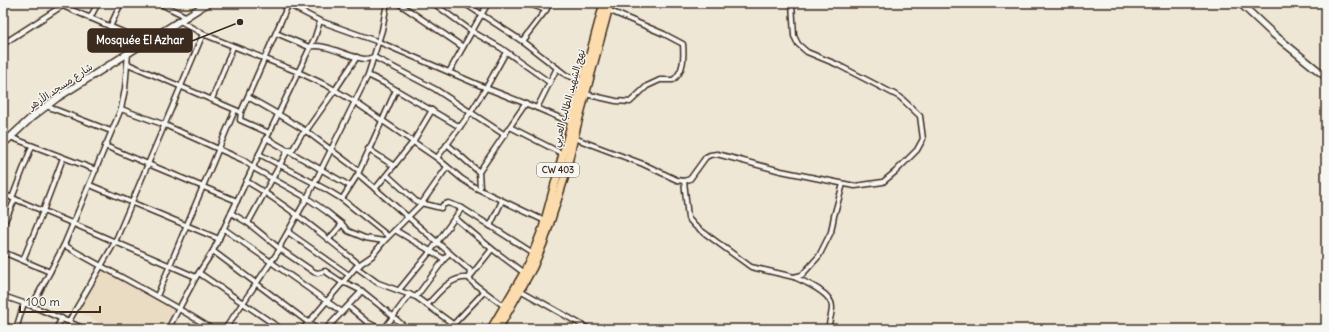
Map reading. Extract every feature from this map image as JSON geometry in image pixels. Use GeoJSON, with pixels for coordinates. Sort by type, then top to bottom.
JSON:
{"type":"FeatureCollection","features":[{"type":"Feature","properties":{"kind":"main road","name":"نهج الشهيد الطالب العربي"},"geometry":{"type":"LineString","coordinates":[[498,329],[520,290],[544,241],[564,179],[574,138],[574,124],[582,81],[606,5]]}},
{"type":"Feature","properties":{"kind":"main road","name":"نهج الشهيد الطالب العربي"},"geometry":{"type":"LineString","coordinates":[[491,329],[524,272],[533,253],[563,154],[586,94],[606,5]]}},
{"type":"Feature","properties":{"kind":"street"},"geometry":{"type":"LineString","coordinates":[[56,3],[63,4],[90,18],[146,42]]}},
{"type":"Feature","properties":{"kind":"street"},"geometry":{"type":"LineString","coordinates":[[90,18],[98,3]]}},
{"type":"Feature","properties":{"kind":"street"},"geometry":{"type":"LineString","coordinates":[[110,27],[121,3]]}},
{"type":"Feature","properties":{"kind":"street"},"geometry":{"type":"LineString","coordinates":[[159,3],[187,17]]}},
{"type":"Feature","properties":{"kind":"street","name":"شارع مسجد الأزهر"},"geometry":{"type":"LineString","coordinates":[[194,12],[200,3]]}},
{"type":"Feature","properties":{"kind":"street","name":"شارع مسجد الأزهر"},"geometry":{"type":"LineString","coordinates":[[3,144],[46,106],[73,87],[208,3]]}},
{"type":"Feature","properties":{"kind":"street"},"geometry":{"type":"LineString","coordinates":[[225,329],[280,249],[281,244],[298,215],[331,151],[368,75],[386,16],[387,3]]}},
{"type":"Feature","properties":{"kind":"street"},"geometry":{"type":"LineString","coordinates":[[398,3],[463,47]]}},
{"type":"Feature","properties":{"kind":"street"},"geometry":{"type":"LineString","coordinates":[[433,3],[473,32],[550,82]]}},
{"type":"Feature","properties":{"kind":"street"},"geometry":{"type":"LineString","coordinates":[[464,3],[522,41],[566,75],[582,81]]}},
{"type":"Feature","properties":{"kind":"street"},"geometry":{"type":"LineString","coordinates":[[448,72],[473,32],[488,3]]}},
{"type":"Feature","properties":{"kind":"street"},"geometry":{"type":"LineString","coordinates":[[527,3],[546,10]]}},
{"type":"Feature","properties":{"kind":"street"},"geometry":{"type":"LineString","coordinates":[[522,41],[550,3]]}},
{"type":"Feature","properties":{"kind":"street"},"geometry":{"type":"LineString","coordinates":[[574,138],[684,182],[690,179],[706,157],[716,154],[781,171],[843,184],[855,186],[883,182],[917,150],[923,139],[920,116],[900,97],[836,64],[806,52],[798,44],[794,36],[792,3]]}},
{"type":"Feature","properties":{"kind":"street"},"geometry":{"type":"LineString","coordinates":[[1240,3],[1272,33],[1326,76]]}},
{"type":"Feature","properties":{"kind":"street"},"geometry":{"type":"LineString","coordinates":[[3,44],[63,4]]}},
{"type":"Feature","properties":{"kind":"street"},"geometry":{"type":"LineString","coordinates":[[269,133],[240,120],[241,112],[276,33],[286,4],[320,20],[379,42],[574,124]]}},
{"type":"Feature","properties":{"kind":"street"},"geometry":{"type":"LineString","coordinates":[[586,94],[616,101],[630,102],[647,86],[660,80],[673,80],[680,72],[684,58],[683,44],[606,5]]}},
{"type":"Feature","properties":{"kind":"street"},"geometry":{"type":"LineString","coordinates":[[168,329],[224,229],[315,37],[320,20]]}},
{"type":"Feature","properties":{"kind":"street"},"geometry":{"type":"LineString","coordinates":[[180,21],[203,34],[298,72],[328,86],[355,102],[437,158],[462,179],[476,188],[480,188],[502,201],[544,220]]}},
{"type":"Feature","properties":{"kind":"street"},"geometry":{"type":"LineString","coordinates":[[276,33],[309,47],[314,46],[341,52],[367,60],[374,57],[404,71],[471,112],[505,135]]}},
{"type":"Feature","properties":{"kind":"street"},"geometry":{"type":"LineString","coordinates":[[69,321],[115,242],[203,34]]}},
{"type":"Feature","properties":{"kind":"street"},"geometry":{"type":"LineString","coordinates":[[212,99],[233,47]]}},
{"type":"Feature","properties":{"kind":"street"},"geometry":{"type":"LineString","coordinates":[[437,158],[471,112],[506,52]]}},
{"type":"Feature","properties":{"kind":"street"},"geometry":{"type":"LineString","coordinates":[[32,306],[74,224],[121,109],[128,64],[128,53]]}},
{"type":"Feature","properties":{"kind":"street"},"geometry":{"type":"LineString","coordinates":[[248,223],[288,150],[293,148],[301,135],[306,131],[356,57]]}},
{"type":"Feature","properties":{"kind":"street"},"geometry":{"type":"LineString","coordinates":[[128,64],[241,112]]}},
{"type":"Feature","properties":{"kind":"street"},"geometry":{"type":"LineString","coordinates":[[537,108],[557,68]]}},
{"type":"Feature","properties":{"kind":"street"},"geometry":{"type":"LineString","coordinates":[[368,75],[460,127]]}},
{"type":"Feature","properties":{"kind":"street"},"geometry":{"type":"LineString","coordinates":[[342,199],[358,172],[383,121],[396,90]]}},
{"type":"Feature","properties":{"kind":"street"},"geometry":{"type":"LineString","coordinates":[[248,97],[306,131],[358,172],[375,190],[470,270],[469,278]]}},
{"type":"Feature","properties":{"kind":"street"},"geometry":{"type":"LineString","coordinates":[[478,172],[526,103]]}},
{"type":"Feature","properties":{"kind":"street"},"geometry":{"type":"LineString","coordinates":[[46,106],[111,131]]}},
{"type":"Feature","properties":{"kind":"street"},"geometry":{"type":"LineString","coordinates":[[121,109],[165,125],[243,160],[307,198],[342,224],[348,231],[365,238],[384,241]]}},
{"type":"Feature","properties":{"kind":"street"},"geometry":{"type":"LineString","coordinates":[[157,296],[235,110]]}},
{"type":"Feature","properties":{"kind":"street"},"geometry":{"type":"LineString","coordinates":[[375,190],[413,142],[432,110]]}},
{"type":"Feature","properties":{"kind":"street"},"geometry":{"type":"LineString","coordinates":[[510,127],[563,154]]}},
{"type":"Feature","properties":{"kind":"street"},"geometry":{"type":"LineString","coordinates":[[10,137],[96,170]]}},
{"type":"Feature","properties":{"kind":"street"},"geometry":{"type":"LineString","coordinates":[[266,138],[350,186]]}},
{"type":"Feature","properties":{"kind":"street"},"geometry":{"type":"LineString","coordinates":[[447,144],[478,172],[480,188]]}},
{"type":"Feature","properties":{"kind":"street"},"geometry":{"type":"LineString","coordinates":[[3,226],[32,146]]}},
{"type":"Feature","properties":{"kind":"street"},"geometry":{"type":"LineString","coordinates":[[105,146],[237,201]]}},
{"type":"Feature","properties":{"kind":"street"},"geometry":{"type":"LineString","coordinates":[[368,149],[394,166]]}},
{"type":"Feature","properties":{"kind":"street"},"geometry":{"type":"LineString","coordinates":[[259,154],[342,199],[388,236]]}},
{"type":"Feature","properties":{"kind":"street"},"geometry":{"type":"LineString","coordinates":[[23,260],[63,158]]}},
{"type":"Feature","properties":{"kind":"street"},"geometry":{"type":"LineString","coordinates":[[303,329],[349,275],[358,266],[372,256],[388,236],[422,203],[448,167]]}},
{"type":"Feature","properties":{"kind":"street"},"geometry":{"type":"LineString","coordinates":[[387,175],[417,202],[441,208],[443,204],[448,203],[462,208],[533,253]]}},
{"type":"Feature","properties":{"kind":"street"},"geometry":{"type":"LineString","coordinates":[[246,181],[298,215],[329,239],[378,283],[416,297],[453,324],[456,329]]}},
{"type":"Feature","properties":{"kind":"street"},"geometry":{"type":"LineString","coordinates":[[684,182],[688,218],[696,226],[751,267],[794,277],[823,293],[829,298],[832,306],[828,329]]}},
{"type":"Feature","properties":{"kind":"street"},"geometry":{"type":"LineString","coordinates":[[794,277],[802,275],[819,256],[831,232],[843,184]]}},
{"type":"Feature","properties":{"kind":"street"},"geometry":{"type":"LineString","coordinates":[[90,185],[219,239]]}},
{"type":"Feature","properties":{"kind":"street"},"geometry":{"type":"LineString","coordinates":[[3,194],[196,277]]}},
{"type":"Feature","properties":{"kind":"street"},"geometry":{"type":"LineString","coordinates":[[490,226],[502,201]]}},
{"type":"Feature","properties":{"kind":"street"},"geometry":{"type":"LineString","coordinates":[[399,290],[430,252],[462,208]]}},
{"type":"Feature","properties":{"kind":"street"},"geometry":{"type":"LineString","coordinates":[[231,213],[248,223],[280,249],[314,272],[318,273],[325,271],[343,283],[362,291],[394,316],[407,329]]}},
{"type":"Feature","properties":{"kind":"street"},"geometry":{"type":"LineString","coordinates":[[455,218],[492,249],[524,272]]}},
{"type":"Feature","properties":{"kind":"street"},"geometry":{"type":"LineString","coordinates":[[329,239],[342,224]]}},
{"type":"Feature","properties":{"kind":"street"},"geometry":{"type":"LineString","coordinates":[[224,229],[342,312]]}},
{"type":"Feature","properties":{"kind":"street"},"geometry":{"type":"LineString","coordinates":[[395,230],[444,259]]}},
{"type":"Feature","properties":{"kind":"street"},"geometry":{"type":"LineString","coordinates":[[288,232],[349,275]]}},
{"type":"Feature","properties":{"kind":"street"},"geometry":{"type":"LineString","coordinates":[[64,245],[100,267],[179,308],[212,329]]}},
{"type":"Feature","properties":{"kind":"street"},"geometry":{"type":"LineString","coordinates":[[469,278],[492,249]]}},
{"type":"Feature","properties":{"kind":"street"},"geometry":{"type":"LineString","coordinates":[[213,251],[317,329]]}},
{"type":"Feature","properties":{"kind":"street"},"geometry":{"type":"LineString","coordinates":[[3,252],[50,272]]}},
{"type":"Feature","properties":{"kind":"street"},"geometry":{"type":"LineString","coordinates":[[416,297],[449,253]]}},
{"type":"Feature","properties":{"kind":"street"},"geometry":{"type":"LineString","coordinates":[[199,272],[280,329]]}},
{"type":"Feature","properties":{"kind":"street"},"geometry":{"type":"LineString","coordinates":[[427,305],[448,284],[461,277],[469,278],[484,292],[504,306]]}},
{"type":"Feature","properties":{"kind":"street"},"geometry":{"type":"LineString","coordinates":[[520,290],[589,329]]}},
{"type":"Feature","properties":{"kind":"street"},"geometry":{"type":"LineString","coordinates":[[326,329],[362,291]]}},
{"type":"Feature","properties":{"kind":"street"},"geometry":{"type":"LineString","coordinates":[[448,329],[484,292]]}},
{"type":"Feature","properties":{"kind":"street"},"geometry":{"type":"LineString","coordinates":[[384,329],[410,294]]}},
{"type":"Feature","properties":{"kind":"street"},"geometry":{"type":"LineString","coordinates":[[3,296],[62,318],[85,329]]}},
{"type":"Feature","properties":{"kind":"street"},"geometry":{"type":"LineString","coordinates":[[3,325],[15,329],[24,303]]}},
{"type":"Feature","properties":{"kind":"street"},"geometry":{"type":"LineString","coordinates":[[348,306],[367,322],[380,329]]}},
{"type":"Feature","properties":{"kind":"street"},"geometry":{"type":"LineString","coordinates":[[56,329],[62,318]]}},
{"type":"Feature","properties":{"kind":"shaded area"},"geometry":{"type":"Polygon","coordinates":[[[103,271],[174,309],[163,329],[112,329],[78,312],[103,271]]]}},
{"type":"Feature","properties":{"kind":"place","name":"Mosquée El Azhar"},"geometry":{"type":"Point","coordinates":[240,22]}}]}
